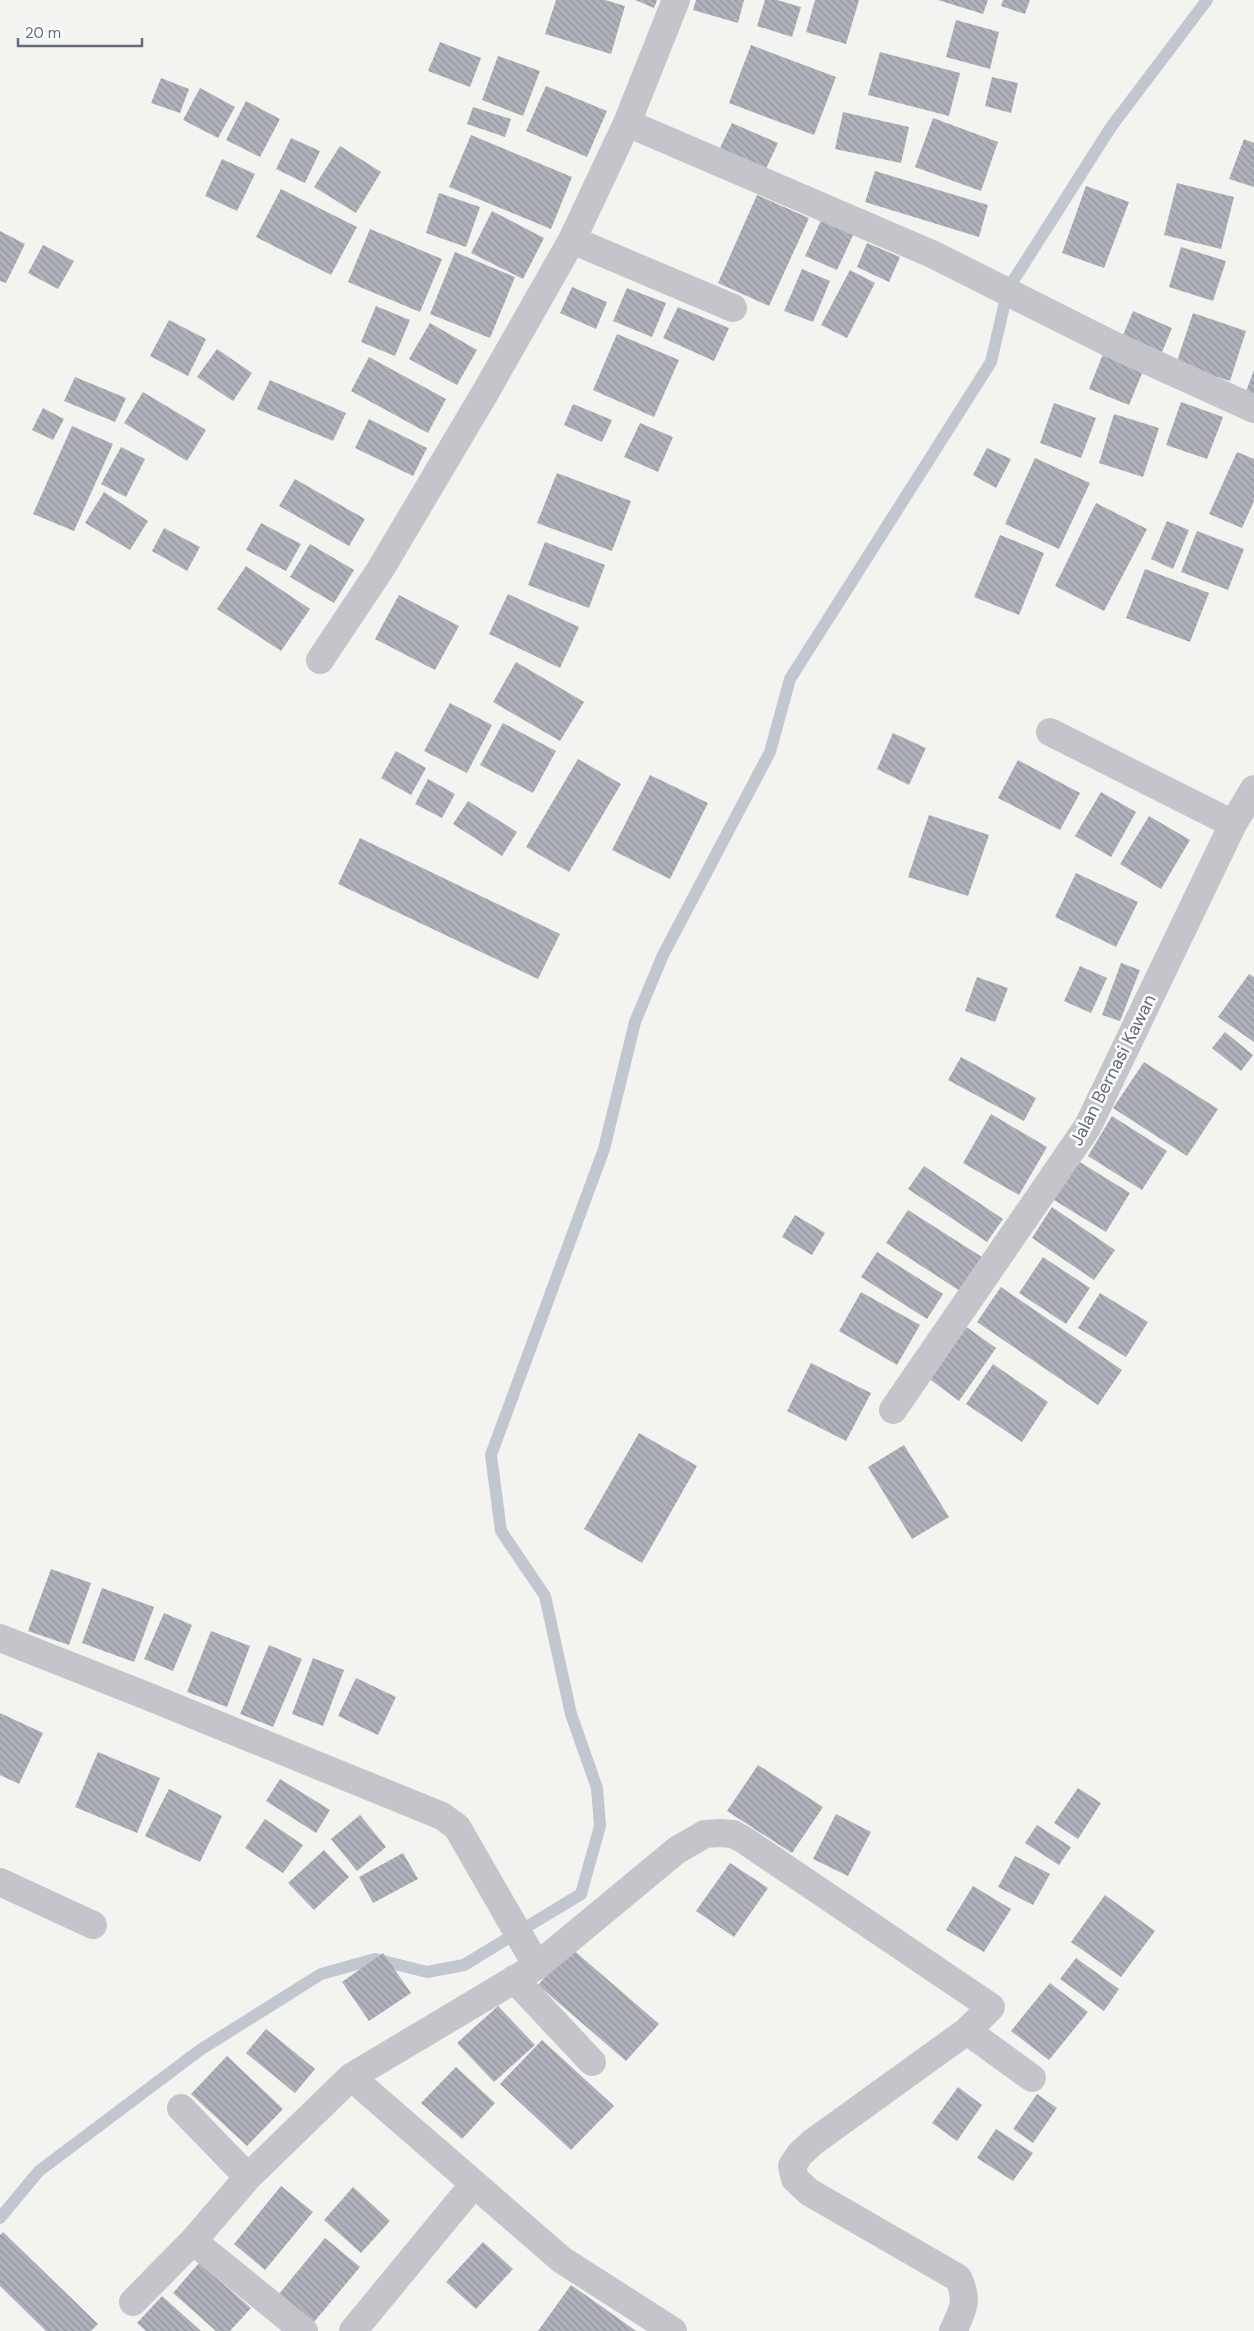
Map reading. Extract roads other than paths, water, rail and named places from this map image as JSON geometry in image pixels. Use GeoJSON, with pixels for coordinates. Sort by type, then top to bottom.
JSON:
{"type":"FeatureCollection","features":[{"type":"Feature","properties":{"kind":"street"},"geometry":{"type":"LineString","coordinates":[[320,660],[380,570],[485,393],[572,240],[627,123],[676,0]]}},
{"type":"Feature","properties":{"kind":"street"},"geometry":{"type":"LineString","coordinates":[[627,123],[932,254],[1111,344],[1254,409]]}},
{"type":"Feature","properties":{"kind":"street"},"geometry":{"type":"LineString","coordinates":[[572,240],[733,308]]}},
{"type":"Feature","properties":{"kind":"street"},"geometry":{"type":"LineString","coordinates":[[1050,732],[1233,824]]}},
{"type":"Feature","properties":{"kind":"street","name":"Jalan Bernasi Kawan"},"geometry":{"type":"LineString","coordinates":[[893,1410],[1088,1126],[1233,824],[1254,789]]}},
{"type":"Feature","properties":{"kind":"street"},"geometry":{"type":"LineString","coordinates":[[0,1638],[425,1808],[457,1827],[526,1964],[592,2062]]}},
{"type":"Feature","properties":{"kind":"street"},"geometry":{"type":"LineString","coordinates":[[133,2302],[193,2242],[248,2177],[351,2077],[526,1964],[677,1850],[704,1834],[719,1833],[733,1834],[744,1840],[991,2007],[967,2031],[813,2142],[800,2154],[792,2166],[795,2179],[809,2192],[958,2278],[963,2288],[965,2303],[953,2331]]}},
{"type":"Feature","properties":{"kind":"street"},"geometry":{"type":"LineString","coordinates":[[0,1882],[93,1925]]}},
{"type":"Feature","properties":{"kind":"street"},"geometry":{"type":"LineString","coordinates":[[967,2031],[1032,2078]]}},
{"type":"Feature","properties":{"kind":"street"},"geometry":{"type":"LineString","coordinates":[[351,2077],[562,2260],[673,2331]]}},
{"type":"Feature","properties":{"kind":"street"},"geometry":{"type":"LineString","coordinates":[[181,2108],[248,2177]]}},
{"type":"Feature","properties":{"kind":"street"},"geometry":{"type":"LineString","coordinates":[[353,2331],[474,2184]]}},
{"type":"Feature","properties":{"kind":"street"},"geometry":{"type":"LineString","coordinates":[[193,2242],[304,2331]]}},
{"type":"Feature","properties":{"kind":"waterway"},"geometry":{"type":"LineString","coordinates":[[0,2218],[39,2171],[200,2050],[321,1974],[375,1959],[427,1972],[464,1965],[581,1894],[600,1826],[597,1788],[571,1714],[545,1596],[501,1531],[491,1455],[604,1149],[635,1022],[663,955],[770,752],[790,679],[991,362],[1008,289],[1111,127],[1207,0]]}}]}
